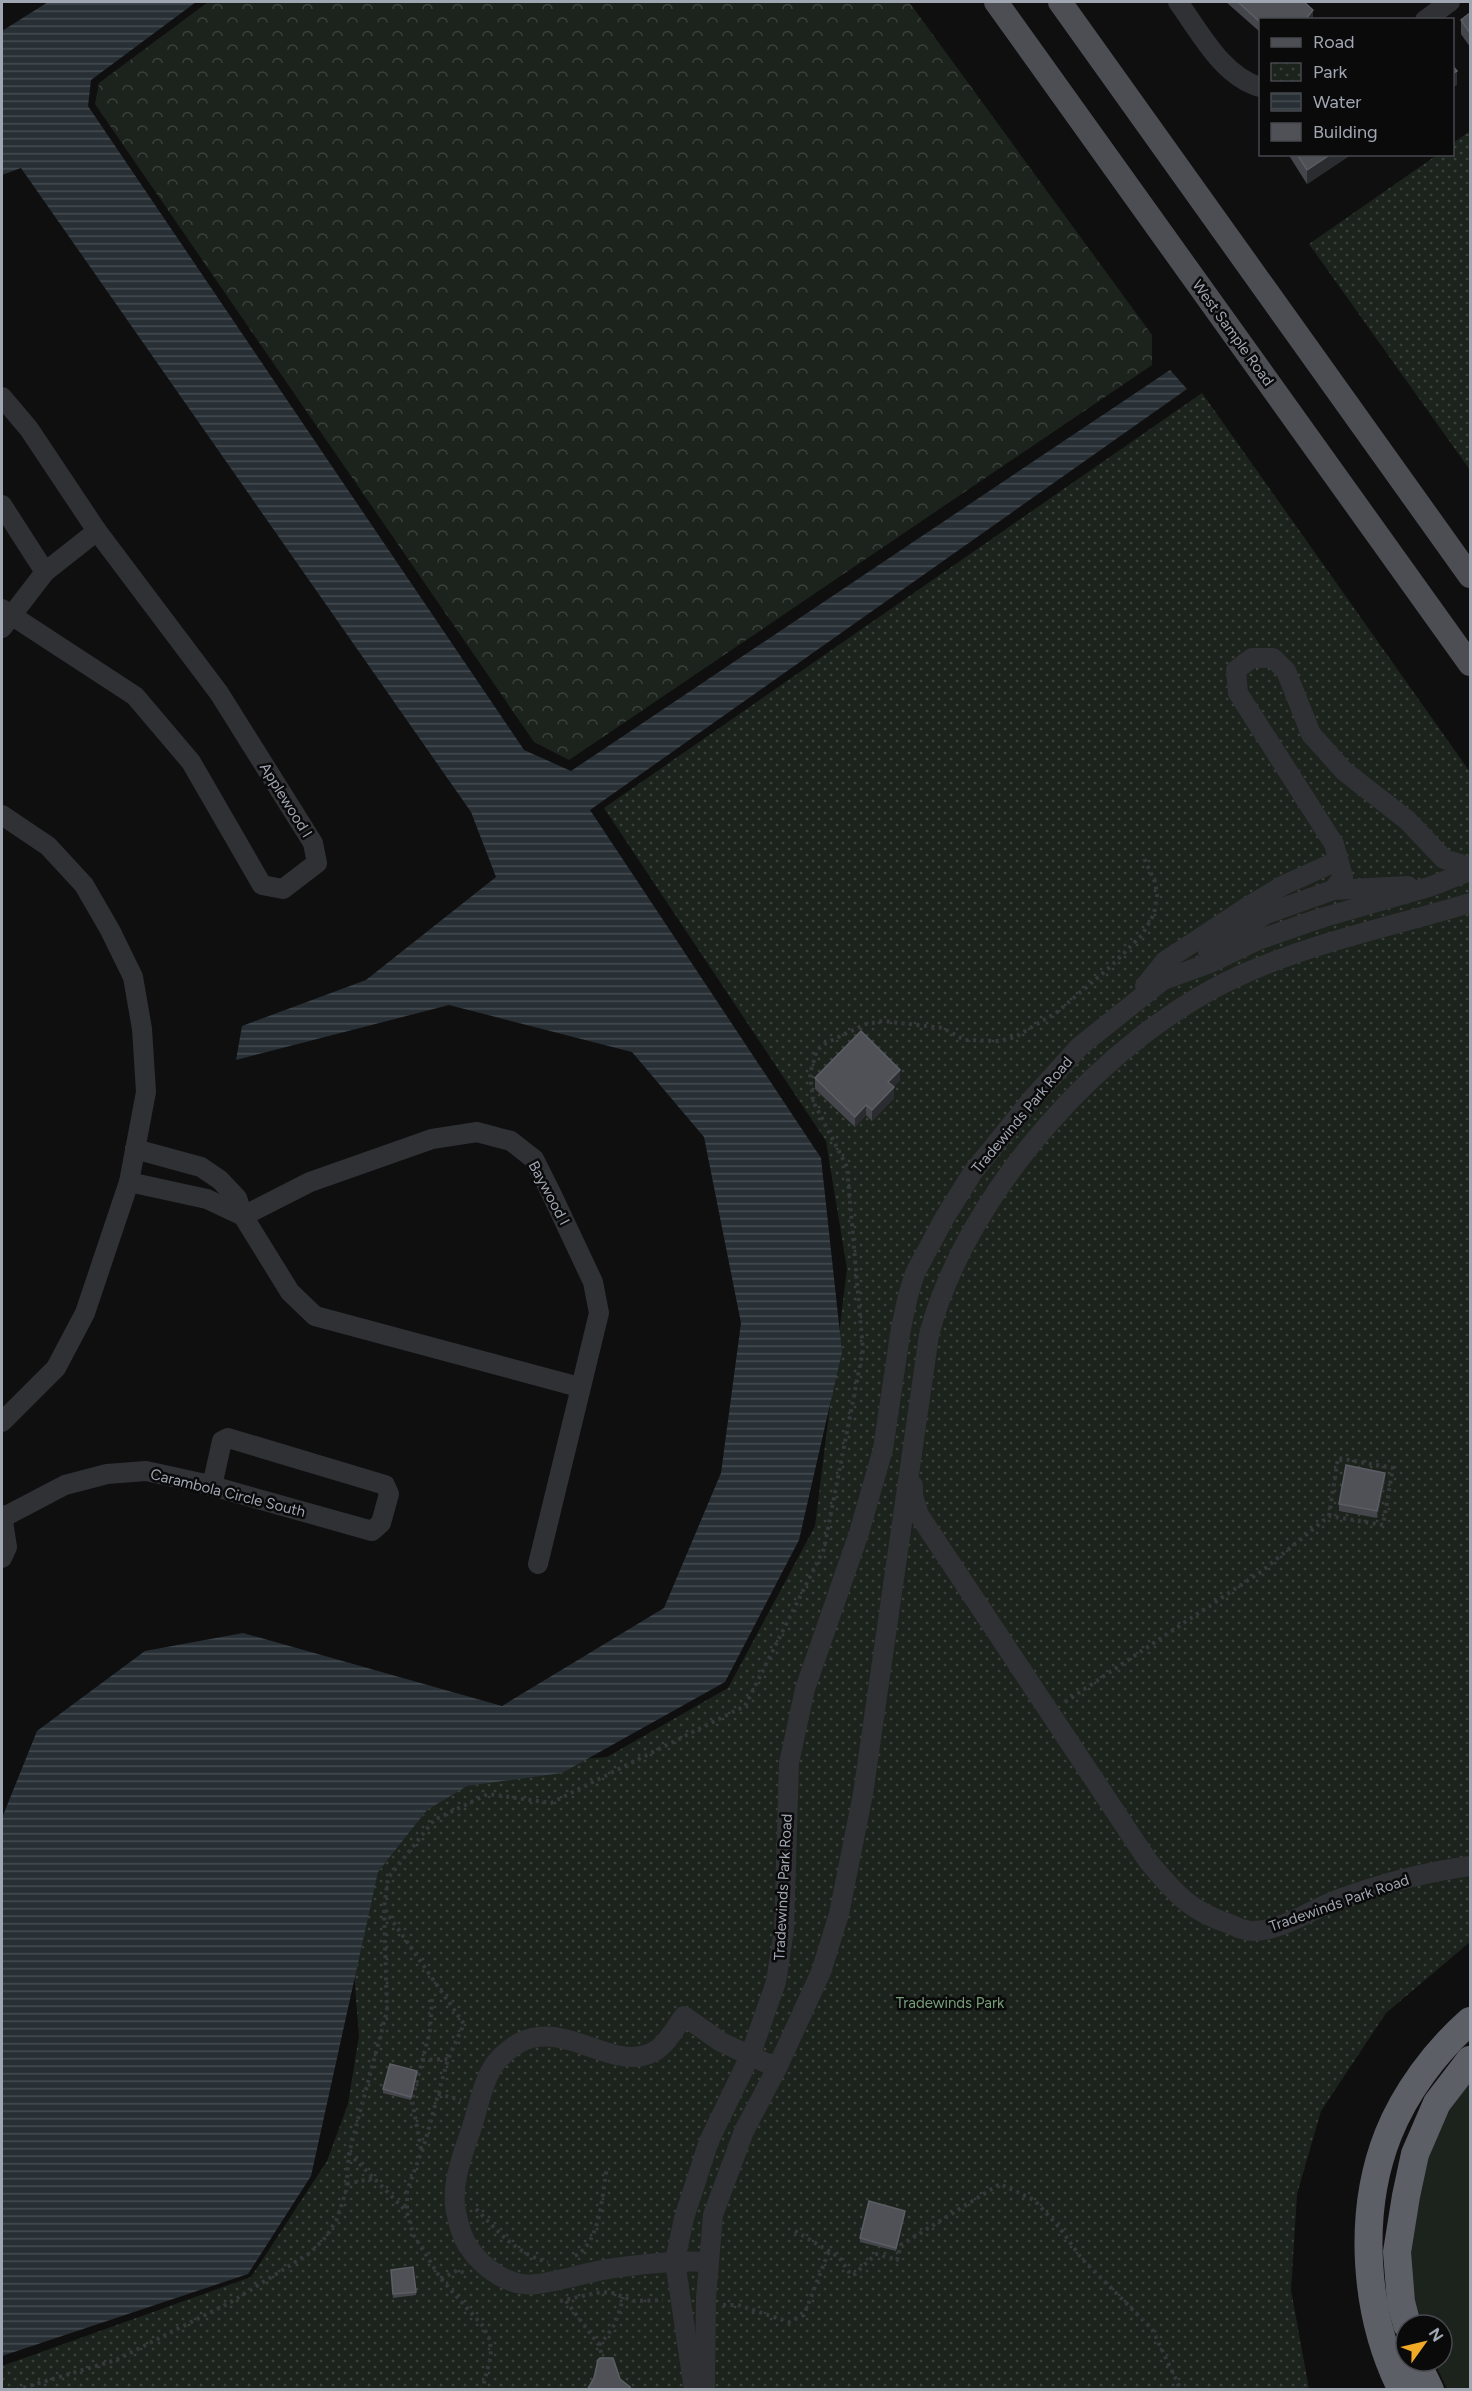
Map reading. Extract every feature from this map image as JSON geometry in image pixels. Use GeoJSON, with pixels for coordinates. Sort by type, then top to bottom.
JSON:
{"type":"FeatureCollection","features":[{"type":"Feature","properties":{"kind":"highway"},"geometry":{"type":"LineString","coordinates":[[1402,2390],[1382,2339],[1371,2284],[1372,2201],[1379,2165],[1389,2135],[1405,2103],[1429,2065],[1470,2021]]}},
{"type":"Feature","properties":{"kind":"highway"},"geometry":{"type":"LineString","coordinates":[[1404,2313],[1397,2252],[1415,2154],[1437,2103],[1470,2060]]}},
{"type":"Feature","properties":{"kind":"highway"},"geometry":{"type":"LineString","coordinates":[[1422,2373],[1431,2390]]}},
{"type":"Feature","properties":{"kind":"main road","name":"West Sample Road"},"geometry":{"type":"LineString","coordinates":[[996,2],[1470,664]]}},
{"type":"Feature","properties":{"kind":"main road"},"geometry":{"type":"LineString","coordinates":[[1060,2],[1470,576]]}},
{"type":"Feature","properties":{"kind":"street"},"geometry":{"type":"LineString","coordinates":[[1178,2],[1224,64],[1250,84],[1259,87]]}},
{"type":"Feature","properties":{"kind":"street"},"geometry":{"type":"LineString","coordinates":[[1428,18],[1450,2]]}},
{"type":"Feature","properties":{"kind":"street","name":"Applewood I"},"geometry":{"type":"LineString","coordinates":[[2,397],[29,429],[97,531],[219,693],[313,843],[317,862],[283,889],[262,885],[191,762],[135,696],[5,618],[45,572],[97,531]]}},
{"type":"Feature","properties":{"kind":"street"},"geometry":{"type":"LineString","coordinates":[[2,505],[45,572]]}},
{"type":"Feature","properties":{"kind":"street"},"geometry":{"type":"LineString","coordinates":[[1333,890],[1343,877],[1334,844],[1238,693],[1236,670],[1252,658],[1273,658],[1286,671],[1311,734],[1344,771],[1407,820],[1444,859],[1470,869]]}},
{"type":"Feature","properties":{"kind":"street"},"geometry":{"type":"LineString","coordinates":[[2,815],[48,846],[84,885],[110,930],[133,977],[142,1029],[146,1092],[129,1182],[109,1247],[80,1323],[56,1368],[2,1422]]}},
{"type":"Feature","properties":{"kind":"street"},"geometry":{"type":"LineString","coordinates":[[1125,1010],[1165,961],[1284,885],[1337,861]]}},
{"type":"Feature","properties":{"kind":"street","name":"Tradewinds Park Road"},"geometry":{"type":"LineString","coordinates":[[1163,980],[1210,963],[1258,940],[1318,919],[1429,887],[1470,869]]}},
{"type":"Feature","properties":{"kind":"street","name":"Tradewinds Park Road"},"geometry":{"type":"LineString","coordinates":[[694,2390],[675,2260],[684,2218],[709,2141],[750,2056],[776,1982],[784,1930],[789,1763],[805,1689],[859,1533],[883,1449],[908,1296],[915,1273],[945,1217],[973,1172],[1032,1099],[1079,1047],[1163,980],[1266,914],[1294,906],[1333,890],[1380,886],[1429,887]]}},
{"type":"Feature","properties":{"kind":"street","name":"Tradewinds Park Road"},"geometry":{"type":"LineString","coordinates":[[705,2390],[706,2298],[713,2215],[744,2131],[777,2068],[821,1972],[839,1914],[863,1794],[929,1335],[949,1275],[1003,1181],[1053,1118],[1118,1054],[1144,1034],[1187,1004],[1240,975],[1304,951],[1470,903]]}},
{"type":"Feature","properties":{"kind":"street"},"geometry":{"type":"LineString","coordinates":[[1229,953],[1240,975]]}},
{"type":"Feature","properties":{"kind":"street","name":"Baywood I"},"geometry":{"type":"LineString","coordinates":[[243,1216],[310,1182],[432,1139],[477,1132],[511,1141],[534,1159],[593,1282],[599,1313],[538,1564]]}},
{"type":"Feature","properties":{"kind":"street"},"geometry":{"type":"LineString","coordinates":[[135,1149],[201,1167],[220,1180],[237,1198],[243,1216],[290,1292],[315,1316],[579,1388]]}},
{"type":"Feature","properties":{"kind":"street"},"geometry":{"type":"LineString","coordinates":[[129,1182],[207,1199],[243,1216]]}},
{"type":"Feature","properties":{"kind":"street","name":"Carambola Circle South"},"geometry":{"type":"LineString","coordinates":[[2,1558],[7,1547],[2,1517],[64,1485],[107,1474],[146,1471],[212,1486],[372,1531],[381,1523],[389,1494],[385,1485],[228,1438],[222,1441],[212,1486]]}},
{"type":"Feature","properties":{"kind":"street","name":"Tradewinds Park Road"},"geometry":{"type":"LineString","coordinates":[[914,1440],[913,1496],[919,1515],[1148,1861],[1175,1893],[1193,1909],[1251,1931],[1278,1926],[1340,1899],[1394,1881],[1470,1866]]}},
{"type":"Feature","properties":{"kind":"street"},"geometry":{"type":"LineString","coordinates":[[883,1449],[909,1471]]}},
{"type":"Feature","properties":{"kind":"street"},"geometry":{"type":"LineString","coordinates":[[708,2262],[675,2260],[563,2269],[535,2284],[514,2282],[497,2275],[480,2261],[468,2246],[461,2232],[455,2206],[459,2168],[489,2072],[511,2048],[529,2038],[545,2035],[569,2039],[622,2056],[641,2056],[653,2053],[661,2047],[684,2016],[721,2042],[777,2068]]}},
{"type":"Feature","properties":{"kind":"path"},"geometry":{"type":"LineString","coordinates":[[16,2390],[116,2360],[231,2302],[281,2273],[310,2253],[326,2237],[337,2219],[347,2184],[349,2153],[387,2011],[384,1908],[388,1878],[434,1820],[488,1794],[551,1803],[745,1706],[824,1549],[863,1350],[847,1167],[813,1101],[810,1074],[817,1050],[826,1043],[866,1024],[883,1022],[943,1028],[964,1040],[1000,1041],[1015,1037],[1056,1012],[1109,968],[1142,935],[1154,914],[1157,896],[1155,882],[1144,858]]}},
{"type":"Feature","properties":{"kind":"path"},"geometry":{"type":"LineString","coordinates":[[1050,1713],[1262,1571],[1329,1516],[1338,1458],[1393,1468],[1383,1525],[1329,1516]]}},
{"type":"Feature","properties":{"kind":"path"},"geometry":{"type":"LineString","coordinates":[[384,1908],[464,2024],[448,2059],[425,2142],[407,2191],[407,2212],[413,2234],[441,2279],[483,2326],[490,2340],[491,2356],[482,2390]]}},
{"type":"Feature","properties":{"kind":"path"},"geometry":{"type":"LineString","coordinates":[[421,2150],[412,2100],[430,2031],[432,1999]]}},
{"type":"Feature","properties":{"kind":"path"},"geometry":{"type":"LineString","coordinates":[[422,2060],[448,2059]]}},
{"type":"Feature","properties":{"kind":"path"},"geometry":{"type":"LineString","coordinates":[[349,2153],[407,2212]]}},
{"type":"Feature","properties":{"kind":"path"},"geometry":{"type":"LineString","coordinates":[[563,2269],[589,2245],[595,2233],[607,2167]]}},
{"type":"Feature","properties":{"kind":"path"},"geometry":{"type":"LineString","coordinates":[[347,2184],[374,2178]]}},
{"type":"Feature","properties":{"kind":"path"},"geometry":{"type":"LineString","coordinates":[[795,2231],[839,2257],[851,2275],[855,2274],[876,2254],[897,2260],[901,2245],[1000,2184],[1034,2200],[1059,2227],[1082,2259],[1152,2329],[1181,2390]]}},
{"type":"Feature","properties":{"kind":"path"},"geometry":{"type":"LineString","coordinates":[[476,2209],[519,2250],[532,2258],[563,2269]]}},
{"type":"Feature","properties":{"kind":"path"},"geometry":{"type":"LineString","coordinates":[[706,2298],[719,2304],[738,2306],[789,2322],[804,2315],[829,2251]]}},
{"type":"Feature","properties":{"kind":"path"},"geometry":{"type":"LineString","coordinates":[[563,2269],[566,2301],[599,2346],[605,2371]]}},
{"type":"Feature","properties":{"kind":"path"},"geometry":{"type":"LineString","coordinates":[[599,2346],[613,2330],[622,2297]]}},
{"type":"Feature","properties":{"kind":"green space"},"geometry":{"type":"Polygon","coordinates":[[[208,2],[909,2],[1152,335],[1152,365],[569,760],[534,742],[95,104],[99,83],[208,2]]]}},
{"type":"Feature","properties":{"kind":"green space"},"geometry":{"type":"Polygon","coordinates":[[[1470,131],[1470,470],[1309,244],[1436,156],[1454,156],[1454,142],[1470,131]]]}},
{"type":"Feature","properties":{"kind":"green space","name":"Tradewinds Park"},"geometry":{"type":"Polygon","coordinates":[[[1202,393],[1470,772],[1470,1942],[1386,2013],[1321,2111],[1297,2194],[1291,2290],[1309,2389],[2,2390],[2,2366],[251,2277],[327,2161],[348,2104],[359,2036],[352,1948],[378,1872],[427,1810],[458,1782],[522,1763],[607,1757],[728,1688],[815,1526],[847,1269],[826,1141],[604,808],[1202,393]]]}},
{"type":"Feature","properties":{"kind":"green space"},"geometry":{"type":"Polygon","coordinates":[[[1470,2066],[1470,2389],[1447,2389],[1440,2373],[1454,2373],[1454,2313],[1417,2313],[1408,2271],[1413,2178],[1470,2066]]]}},
{"type":"Feature","properties":{"kind":"water"},"geometry":{"type":"Polygon","coordinates":[[[48,2],[196,2],[91,80],[88,106],[524,750],[571,771],[1170,370],[1187,389],[590,810],[821,1158],[842,1352],[799,1540],[725,1682],[562,1773],[467,1786],[427,1810],[378,1872],[311,2176],[248,2274],[2,2356],[2,1818],[37,1731],[145,1651],[243,1633],[502,1706],[664,1608],[721,1473],[741,1323],[704,1137],[632,1052],[449,1005],[236,1060],[242,1026],[366,980],[496,877],[471,812],[21,168],[2,175],[2,31],[48,2]]]}},
{"type":"Feature","properties":{"kind":"building"},"geometry":{"type":"Polygon","coordinates":[[[1238,2],[1304,2],[1313,10],[1307,18],[1259,18],[1259,21],[1238,2]]]}},
{"type":"Feature","properties":{"kind":"building"},"geometry":{"type":"Polygon","coordinates":[[[1470,13],[1470,33],[1461,20],[1470,13]]]}},
{"type":"Feature","properties":{"kind":"building"},"geometry":{"type":"Polygon","coordinates":[[[1298,156],[1328,156],[1307,170],[1298,156]]]}},
{"type":"Feature","properties":{"kind":"building"},"geometry":{"type":"Polygon","coordinates":[[[861,1031],[900,1070],[888,1082],[894,1087],[872,1110],[866,1105],[855,1117],[815,1078],[861,1031]]]}},
{"type":"Feature","properties":{"kind":"building"},"geometry":{"type":"Polygon","coordinates":[[[1346,1465],[1385,1473],[1377,1511],[1339,1504],[1346,1465]]]}},
{"type":"Feature","properties":{"kind":"building"},"geometry":{"type":"Polygon","coordinates":[[[390,2064],[417,2071],[411,2097],[383,2089],[390,2064]]]}},
{"type":"Feature","properties":{"kind":"building"},"geometry":{"type":"Polygon","coordinates":[[[869,2201],[905,2211],[896,2248],[860,2238],[869,2201]]]}},
{"type":"Feature","properties":{"kind":"building"},"geometry":{"type":"Polygon","coordinates":[[[413,2267],[416,2292],[393,2294],[391,2270],[413,2267]]]}},
{"type":"Feature","properties":{"kind":"building"},"geometry":{"type":"Polygon","coordinates":[[[600,2358],[613,2358],[620,2379],[631,2390],[587,2390],[594,2378],[600,2358]]]}}]}
